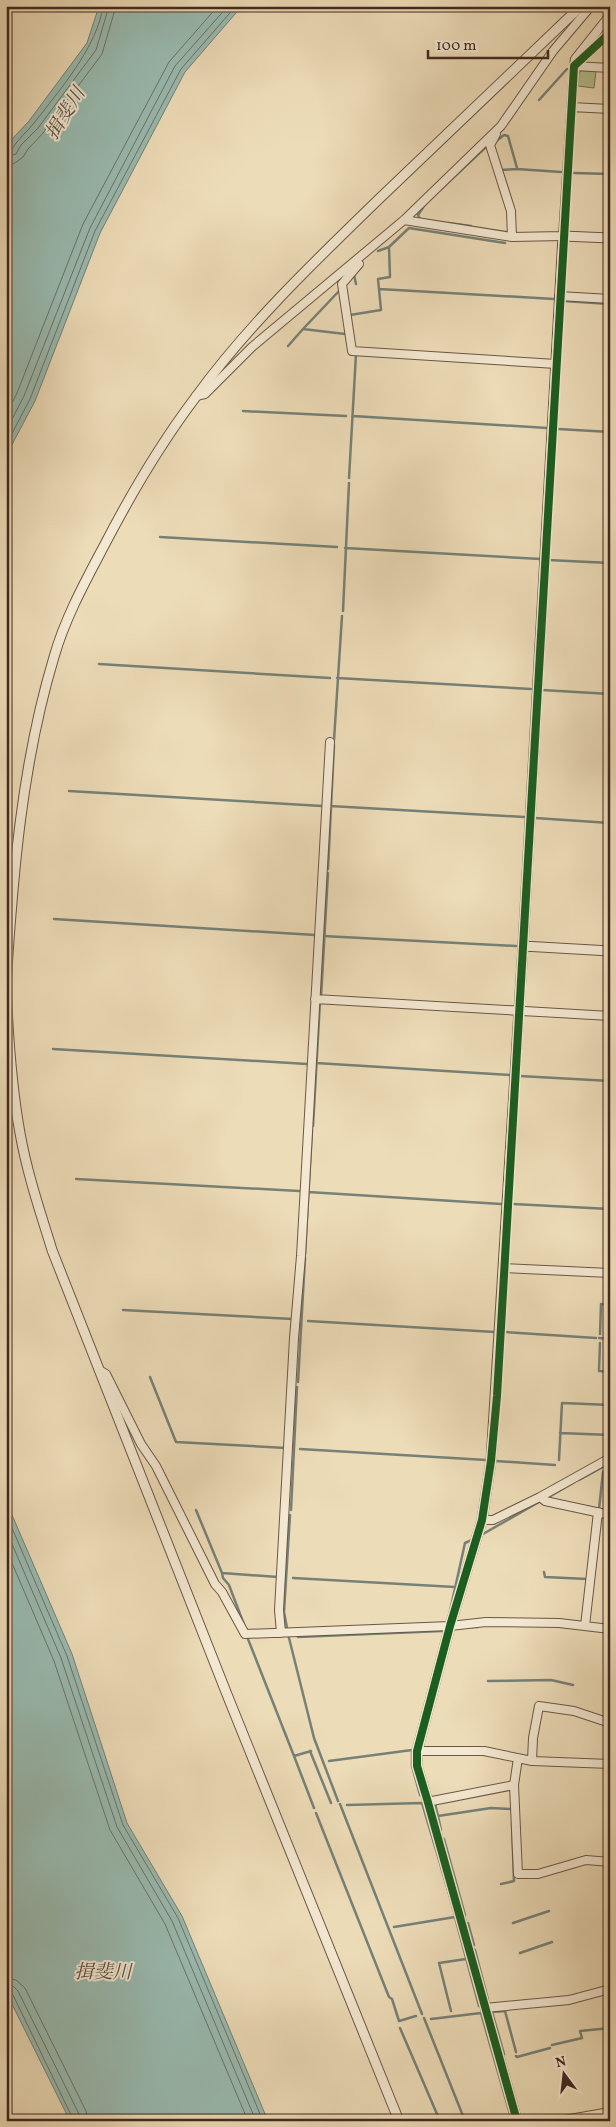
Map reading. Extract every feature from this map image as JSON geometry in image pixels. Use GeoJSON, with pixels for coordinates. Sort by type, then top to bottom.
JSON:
{"type":"FeatureCollection","features":[{"type":"Feature","properties":{"kind":"street"},"geometry":{"type":"LineString","coordinates":[[399,2121],[233,1710],[52,1250],[29,1177],[15,1101],[6,984],[11,906],[20,821],[36,726],[54,654],[81,589],[117,521],[165,441],[196,396],[280,298],[336,240],[581,6]]}},
{"type":"Feature","properties":{"kind":"street"},"geometry":{"type":"LineString","coordinates":[[512,237],[511,211],[490,145],[553,51],[591,6]]}},
{"type":"Feature","properties":{"kind":"street"},"geometry":{"type":"LineString","coordinates":[[517,2121],[417,1766],[417,1751],[450,1626],[482,1520],[492,1452],[574,66],[575,59],[610,15]]}},
{"type":"Feature","properties":{"kind":"street"},"geometry":{"type":"LineString","coordinates":[[574,66],[610,33]]}},
{"type":"Feature","properties":{"kind":"street"},"geometry":{"type":"LineString","coordinates":[[574,66],[610,68]]}},
{"type":"Feature","properties":{"kind":"street"},"geometry":{"type":"LineString","coordinates":[[571,106],[610,109]]}},
{"type":"Feature","properties":{"kind":"street"},"geometry":{"type":"LineString","coordinates":[[196,396],[205,394],[252,347],[404,220],[501,126]]}},
{"type":"Feature","properties":{"kind":"street"},"geometry":{"type":"LineString","coordinates":[[404,220],[512,237],[563,236],[610,238]]}},
{"type":"Feature","properties":{"kind":"street"},"geometry":{"type":"LineString","coordinates":[[371,249],[342,284],[352,351],[556,364]]}},
{"type":"Feature","properties":{"kind":"street"},"geometry":{"type":"LineString","coordinates":[[559,296],[610,299]]}},
{"type":"Feature","properties":{"kind":"street"},"geometry":{"type":"LineString","coordinates":[[281,1633],[279,1610],[330,742]]}},
{"type":"Feature","properties":{"kind":"street"},"geometry":{"type":"LineString","coordinates":[[523,946],[610,951]]}},
{"type":"Feature","properties":{"kind":"street"},"geometry":{"type":"LineString","coordinates":[[315,999],[610,1016]]}},
{"type":"Feature","properties":{"kind":"street"},"geometry":{"type":"LineString","coordinates":[[504,1268],[610,1273]]}},
{"type":"Feature","properties":{"kind":"street"},"geometry":{"type":"LineString","coordinates":[[99,1370],[106,1374],[141,1444],[156,1466],[215,1584],[222,1592],[244,1634],[450,1626],[486,1622],[559,1624],[610,1629]]}},
{"type":"Feature","properties":{"kind":"street"},"geometry":{"type":"LineString","coordinates":[[482,1520],[493,1520],[540,1497],[610,1458]]}},
{"type":"Feature","properties":{"kind":"street"},"geometry":{"type":"LineString","coordinates":[[540,1497],[545,1501],[610,1515]]}},
{"type":"Feature","properties":{"kind":"street"},"geometry":{"type":"LineString","coordinates":[[585,1626],[598,1512]]}},
{"type":"Feature","properties":{"kind":"street"},"geometry":{"type":"LineString","coordinates":[[532,1761],[533,1738],[539,1706],[574,1711],[610,1723]]}},
{"type":"Feature","properties":{"kind":"street"},"geometry":{"type":"LineString","coordinates":[[417,1751],[484,1751],[532,1761],[610,1764]]}},
{"type":"Feature","properties":{"kind":"street"},"geometry":{"type":"LineString","coordinates":[[518,1758],[514,1785],[518,1874],[538,1874],[586,1860],[610,1862]]}},
{"type":"Feature","properties":{"kind":"street"},"geometry":{"type":"LineString","coordinates":[[427,1802],[514,1785]]}},
{"type":"Feature","properties":{"kind":"street"},"geometry":{"type":"LineString","coordinates":[[485,2008],[568,2000],[610,1989]]}},
{"type":"Feature","properties":{"kind":"street"},"geometry":{"type":"LineString","coordinates":[[558,2121],[610,2112]]}},
{"type":"Feature","properties":{"kind":"green space"},"geometry":{"type":"Polygon","coordinates":[[[583,69],[596,71],[594,88],[578,86],[579,73],[583,69]]]}},
{"type":"Feature","properties":{"kind":"water","name":"揖斐川"},"geometry":{"type":"Polygon","coordinates":[[[99,6],[242,6],[185,72],[100,233],[35,401],[6,456],[6,150],[12,139],[29,121],[87,43],[99,6]]]}},
{"type":"Feature","properties":{"kind":"water","name":"揖斐川"},"geometry":{"type":"Polygon","coordinates":[[[6,1501],[72,1654],[127,1823],[182,1916],[268,2121],[70,2121],[6,1992],[6,1501]]]}},
{"type":"Feature","properties":{"kind":"waterway"},"geometry":{"type":"LineString","coordinates":[[602,44],[610,44]]}},
{"type":"Feature","properties":{"kind":"waterway"},"geometry":{"type":"LineString","coordinates":[[539,100],[567,69]]}},
{"type":"Feature","properties":{"kind":"waterway"},"geometry":{"type":"LineString","coordinates":[[495,142],[504,135],[508,136],[517,168]]}},
{"type":"Feature","properties":{"kind":"waterway"},"geometry":{"type":"LineString","coordinates":[[420,219],[418,215],[426,203],[487,146]]}},
{"type":"Feature","properties":{"kind":"waterway"},"geometry":{"type":"LineString","coordinates":[[500,170],[517,169],[561,172]]}},
{"type":"Feature","properties":{"kind":"waterway"},"geometry":{"type":"LineString","coordinates":[[574,173],[610,174]]}},
{"type":"Feature","properties":{"kind":"waterway"},"geometry":{"type":"LineString","coordinates":[[448,223],[471,226]]}},
{"type":"Feature","properties":{"kind":"waterway"},"geometry":{"type":"LineString","coordinates":[[350,317],[350,315],[381,310],[378,279],[390,277],[389,247],[409,228],[505,243]]}},
{"type":"Feature","properties":{"kind":"waterway"},"geometry":{"type":"LineString","coordinates":[[378,251],[389,247]]}},
{"type":"Feature","properties":{"kind":"waterway"},"geometry":{"type":"LineString","coordinates":[[354,275],[356,284]]}},
{"type":"Feature","properties":{"kind":"waterway"},"geometry":{"type":"LineString","coordinates":[[379,289],[554,299]]}},
{"type":"Feature","properties":{"kind":"waterway"},"geometry":{"type":"LineString","coordinates":[[340,290],[303,329],[345,334]]}},
{"type":"Feature","properties":{"kind":"waterway"},"geometry":{"type":"LineString","coordinates":[[564,301],[610,304]]}},
{"type":"Feature","properties":{"kind":"waterway"},"geometry":{"type":"LineString","coordinates":[[288,346],[303,329]]}},
{"type":"Feature","properties":{"kind":"waterway"},"geometry":{"type":"LineString","coordinates":[[349,478],[356,354]]}},
{"type":"Feature","properties":{"kind":"waterway"},"geometry":{"type":"LineString","coordinates":[[243,411],[346,416]]}},
{"type":"Feature","properties":{"kind":"waterway"},"geometry":{"type":"LineString","coordinates":[[353,416],[547,428]]}},
{"type":"Feature","properties":{"kind":"waterway"},"geometry":{"type":"LineString","coordinates":[[558,429],[610,432]]}},
{"type":"Feature","properties":{"kind":"waterway"},"geometry":{"type":"LineString","coordinates":[[343,611],[349,483]]}},
{"type":"Feature","properties":{"kind":"waterway"},"geometry":{"type":"LineString","coordinates":[[160,537],[337,547]]}},
{"type":"Feature","properties":{"kind":"waterway"},"geometry":{"type":"LineString","coordinates":[[345,548],[541,559]]}},
{"type":"Feature","properties":{"kind":"waterway"},"geometry":{"type":"LineString","coordinates":[[548,560],[610,563]]}},
{"type":"Feature","properties":{"kind":"waterway"},"geometry":{"type":"LineString","coordinates":[[334,740],[342,616]]}},
{"type":"Feature","properties":{"kind":"waterway"},"geometry":{"type":"LineString","coordinates":[[99,664],[330,678]]}},
{"type":"Feature","properties":{"kind":"waterway"},"geometry":{"type":"LineString","coordinates":[[337,678],[531,689]]}},
{"type":"Feature","properties":{"kind":"waterway"},"geometry":{"type":"LineString","coordinates":[[542,690],[610,694]]}},
{"type":"Feature","properties":{"kind":"waterway"},"geometry":{"type":"LineString","coordinates":[[328,869],[334,745]]}},
{"type":"Feature","properties":{"kind":"waterway"},"geometry":{"type":"LineString","coordinates":[[69,791],[322,806]]}},
{"type":"Feature","properties":{"kind":"waterway"},"geometry":{"type":"LineString","coordinates":[[330,806],[524,817]]}},
{"type":"Feature","properties":{"kind":"waterway"},"geometry":{"type":"LineString","coordinates":[[535,818],[610,823]]}},
{"type":"Feature","properties":{"kind":"waterway"},"geometry":{"type":"LineString","coordinates":[[321,997],[328,873]]}},
{"type":"Feature","properties":{"kind":"waterway"},"geometry":{"type":"LineString","coordinates":[[54,919],[315,935]]}},
{"type":"Feature","properties":{"kind":"waterway"},"geometry":{"type":"LineString","coordinates":[[323,936],[516,946]]}},
{"type":"Feature","properties":{"kind":"waterway"},"geometry":{"type":"LineString","coordinates":[[313,1126],[320,1001]]}},
{"type":"Feature","properties":{"kind":"waterway"},"geometry":{"type":"LineString","coordinates":[[53,1049],[307,1064]]}},
{"type":"Feature","properties":{"kind":"waterway"},"geometry":{"type":"LineString","coordinates":[[316,1063],[510,1075]]}},
{"type":"Feature","properties":{"kind":"waterway"},"geometry":{"type":"LineString","coordinates":[[520,1076],[610,1081]]}},
{"type":"Feature","properties":{"kind":"waterway"},"geometry":{"type":"LineString","coordinates":[[305,1254],[312,1130]]}},
{"type":"Feature","properties":{"kind":"waterway"},"geometry":{"type":"LineString","coordinates":[[76,1179],[299,1191]]}},
{"type":"Feature","properties":{"kind":"waterway"},"geometry":{"type":"LineString","coordinates":[[308,1192],[501,1204]]}},
{"type":"Feature","properties":{"kind":"waterway"},"geometry":{"type":"LineString","coordinates":[[513,1204],[610,1209]]}},
{"type":"Feature","properties":{"kind":"waterway"},"geometry":{"type":"LineString","coordinates":[[298,1382],[305,1258]]}},
{"type":"Feature","properties":{"kind":"waterway"},"geometry":{"type":"LineString","coordinates":[[600,1334],[601,1304],[610,1305]]}},
{"type":"Feature","properties":{"kind":"waterway"},"geometry":{"type":"LineString","coordinates":[[123,1310],[293,1319]]}},
{"type":"Feature","properties":{"kind":"waterway"},"geometry":{"type":"LineString","coordinates":[[308,1321],[495,1332]]}},
{"type":"Feature","properties":{"kind":"waterway"},"geometry":{"type":"LineString","coordinates":[[505,1332],[596,1338]]}},
{"type":"Feature","properties":{"kind":"waterway"},"geometry":{"type":"LineString","coordinates":[[599,1338],[610,1339]]}},
{"type":"Feature","properties":{"kind":"waterway"},"geometry":{"type":"LineString","coordinates":[[600,1343],[599,1371],[610,1372]]}},
{"type":"Feature","properties":{"kind":"waterway"},"geometry":{"type":"LineString","coordinates":[[150,1377],[176,1442],[286,1448]]}},
{"type":"Feature","properties":{"kind":"waterway"},"geometry":{"type":"LineString","coordinates":[[291,1510],[297,1387]]}},
{"type":"Feature","properties":{"kind":"waterway"},"geometry":{"type":"LineString","coordinates":[[559,1460],[562,1403],[610,1405]]}},
{"type":"Feature","properties":{"kind":"waterway"},"geometry":{"type":"LineString","coordinates":[[560,1433],[610,1435]]}},
{"type":"Feature","properties":{"kind":"waterway"},"geometry":{"type":"LineString","coordinates":[[300,1449],[486,1460]]}},
{"type":"Feature","properties":{"kind":"waterway"},"geometry":{"type":"LineString","coordinates":[[496,1461],[555,1465]]}},
{"type":"Feature","properties":{"kind":"waterway"},"geometry":{"type":"LineString","coordinates":[[579,1480],[610,1463]]}},
{"type":"Feature","properties":{"kind":"waterway"},"geometry":{"type":"LineString","coordinates":[[599,1509],[603,1472]]}},
{"type":"Feature","properties":{"kind":"waterway"},"geometry":{"type":"LineString","coordinates":[[547,1498],[573,1483]]}},
{"type":"Feature","properties":{"kind":"waterway"},"geometry":{"type":"LineString","coordinates":[[483,1534],[539,1502]]}},
{"type":"Feature","properties":{"kind":"waterway"},"geometry":{"type":"LineString","coordinates":[[196,1510],[222,1573]]}},
{"type":"Feature","properties":{"kind":"waterway"},"geometry":{"type":"LineString","coordinates":[[287,1628],[284,1612],[290,1515]]}},
{"type":"Feature","properties":{"kind":"waterway"},"geometry":{"type":"LineString","coordinates":[[450,1611],[465,1543],[474,1539]]}},
{"type":"Feature","properties":{"kind":"waterway"},"geometry":{"type":"LineString","coordinates":[[544,1572],[545,1577],[587,1579]]}},
{"type":"Feature","properties":{"kind":"waterway"},"geometry":{"type":"LineString","coordinates":[[245,1627],[229,1585],[223,1578],[222,1573],[278,1577]]}},
{"type":"Feature","properties":{"kind":"waterway"},"geometry":{"type":"LineString","coordinates":[[293,1578],[455,1587]]}},
{"type":"Feature","properties":{"kind":"waterway"},"geometry":{"type":"LineString","coordinates":[[470,1627],[478,1627]]}},
{"type":"Feature","properties":{"kind":"waterway"},"geometry":{"type":"LineString","coordinates":[[298,1637],[442,1631]]}},
{"type":"Feature","properties":{"kind":"waterway"},"geometry":{"type":"LineString","coordinates":[[288,1634],[314,1738],[338,1801]]}},
{"type":"Feature","properties":{"kind":"waterway"},"geometry":{"type":"LineString","coordinates":[[248,1639],[294,1756],[311,1751]]}},
{"type":"Feature","properties":{"kind":"waterway"},"geometry":{"type":"LineString","coordinates":[[488,1681],[551,1680],[573,1685]]}},
{"type":"Feature","properties":{"kind":"waterway"},"geometry":{"type":"LineString","coordinates":[[329,1761],[412,1750],[412,1766],[420,1795]]}},
{"type":"Feature","properties":{"kind":"waterway"},"geometry":{"type":"LineString","coordinates":[[310,1751],[331,1803]]}},
{"type":"Feature","properties":{"kind":"waterway"},"geometry":{"type":"LineString","coordinates":[[294,1756],[314,1808]]}},
{"type":"Feature","properties":{"kind":"waterway"},"geometry":{"type":"LineString","coordinates":[[347,1805],[422,1803],[456,1917]]}},
{"type":"Feature","properties":{"kind":"waterway"},"geometry":{"type":"LineString","coordinates":[[340,1804],[422,2014]]}},
{"type":"Feature","properties":{"kind":"waterway"},"geometry":{"type":"LineString","coordinates":[[435,1804],[438,1816]]}},
{"type":"Feature","properties":{"kind":"waterway"},"geometry":{"type":"LineString","coordinates":[[441,1830],[438,1816],[491,1808],[511,1809],[512,1811]]}},
{"type":"Feature","properties":{"kind":"waterway"},"geometry":{"type":"LineString","coordinates":[[316,1813],[389,1997],[392,1999],[399,2021],[416,2016]]}},
{"type":"Feature","properties":{"kind":"waterway"},"geometry":{"type":"LineString","coordinates":[[501,1884],[514,1881],[512,1822]]}},
{"type":"Feature","properties":{"kind":"waterway"},"geometry":{"type":"LineString","coordinates":[[444,1839],[465,1915]]}},
{"type":"Feature","properties":{"kind":"waterway"},"geometry":{"type":"LineString","coordinates":[[513,1923],[549,1911]]}},
{"type":"Feature","properties":{"kind":"waterway"},"geometry":{"type":"LineString","coordinates":[[394,1927],[455,1917],[479,2006]]}},
{"type":"Feature","properties":{"kind":"waterway"},"geometry":{"type":"LineString","coordinates":[[468,1923],[474,1945]]}},
{"type":"Feature","properties":{"kind":"waterway"},"geometry":{"type":"LineString","coordinates":[[520,1953],[552,1942]]}},
{"type":"Feature","properties":{"kind":"waterway"},"geometry":{"type":"LineString","coordinates":[[475,1950],[488,2000]]}},
{"type":"Feature","properties":{"kind":"waterway"},"geometry":{"type":"LineString","coordinates":[[451,2011],[439,1963],[466,1959]]}},
{"type":"Feature","properties":{"kind":"waterway"},"geometry":{"type":"LineString","coordinates":[[504,2054],[492,2012],[505,2011],[516,2052]]}},
{"type":"Feature","properties":{"kind":"waterway"},"geometry":{"type":"LineString","coordinates":[[431,2019],[481,2013],[512,2121]]}},
{"type":"Feature","properties":{"kind":"waterway"},"geometry":{"type":"LineString","coordinates":[[424,2018],[465,2121]]}},
{"type":"Feature","properties":{"kind":"waterway"},"geometry":{"type":"LineString","coordinates":[[400,2028],[440,2121]]}},
{"type":"Feature","properties":{"kind":"waterway"},"geometry":{"type":"LineString","coordinates":[[552,2045],[582,2038],[580,2031],[610,2028]]}},
{"type":"Feature","properties":{"kind":"waterway"},"geometry":{"type":"LineString","coordinates":[[516,2056],[550,2048]]}},
{"type":"Feature","properties":{"kind":"waterway"},"geometry":{"type":"LineString","coordinates":[[543,2121],[556,2119]]}},
{"type":"Feature","properties":{"kind":"cycle path"},"geometry":{"type":"LineString","coordinates":[[517,2121],[417,1766],[417,1751],[450,1626],[482,1520],[491,1461],[497,1396],[574,66],[610,33]]}}]}
